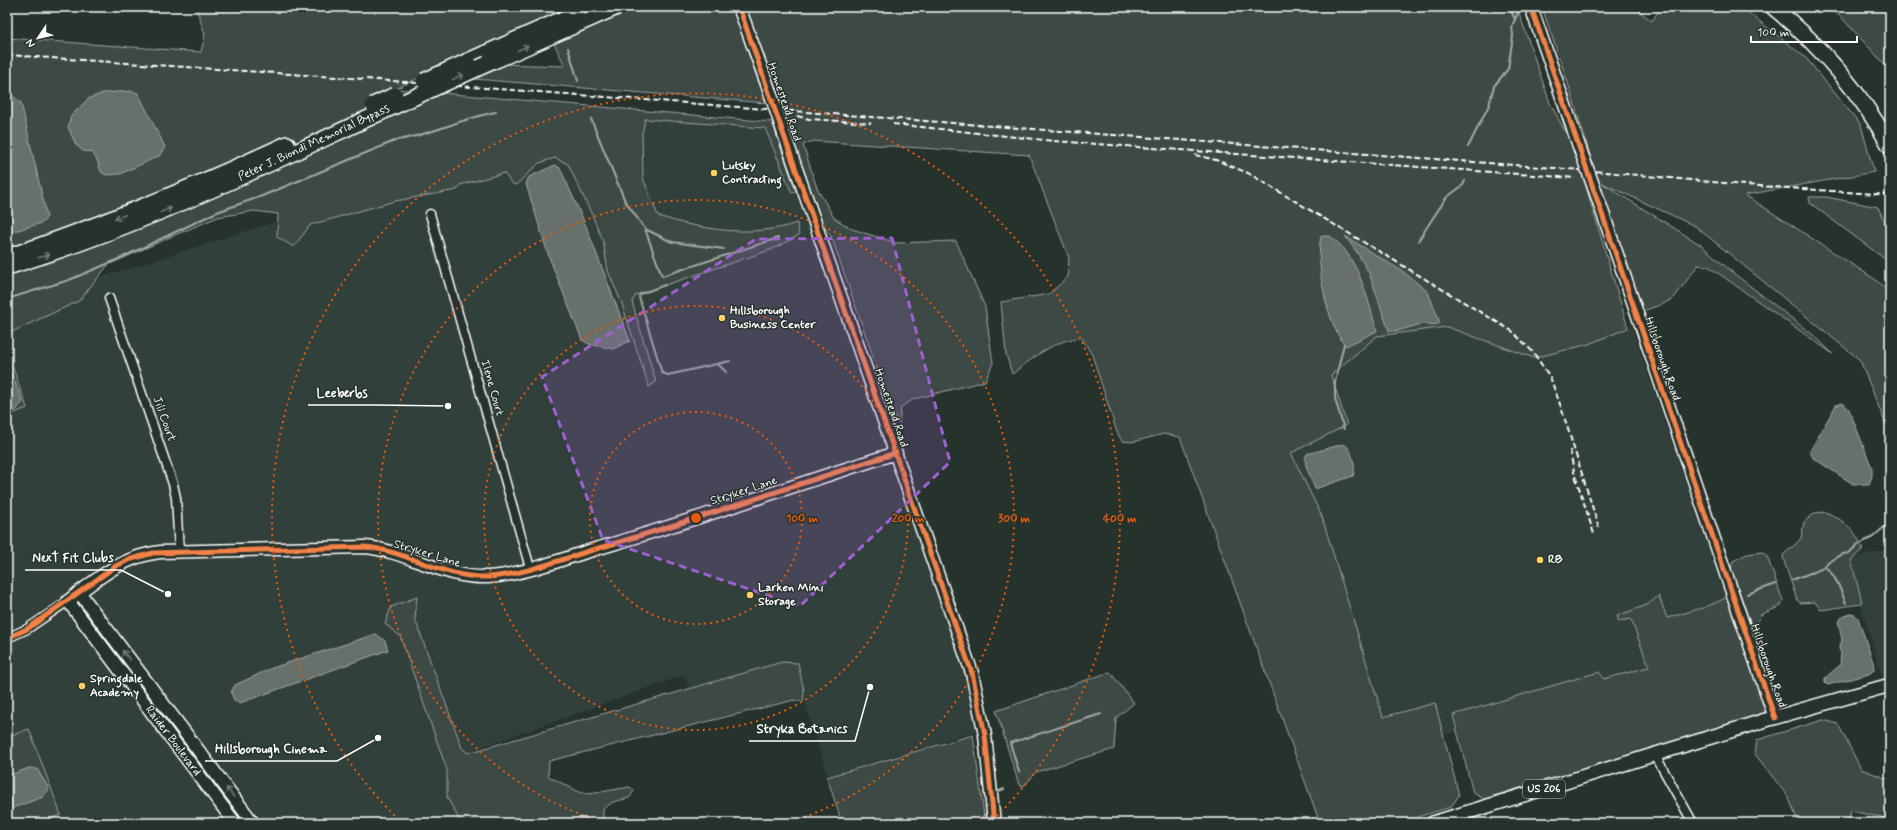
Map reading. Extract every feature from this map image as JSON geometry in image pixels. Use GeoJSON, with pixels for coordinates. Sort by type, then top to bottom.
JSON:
{"type":"FeatureCollection","features":[{"type":"Feature","properties":{"kind":"highway","name":"Peter J. Biondi Memorial Bypass"},"geometry":{"type":"LineString","coordinates":[[7,267],[80,244],[176,206],[379,108],[468,60],[590,7]]}},
{"type":"Feature","properties":{"kind":"highway","name":"Peter J. Biondi Memorial Bypass"},"geometry":{"type":"LineString","coordinates":[[7,256],[105,223],[150,205],[487,64],[617,7]]}},
{"type":"Feature","properties":{"kind":"highway"},"geometry":{"type":"LineString","coordinates":[[1773,7],[1801,31],[1834,66],[1866,107],[1890,146]]}},
{"type":"Feature","properties":{"kind":"highway"},"geometry":{"type":"LineString","coordinates":[[1788,7],[1824,40],[1847,66],[1890,126]]}},
{"type":"Feature","properties":{"kind":"main road","name":"US 206"},"geometry":{"type":"LineString","coordinates":[[1433,823],[1655,754],[1890,685]]}},
{"type":"Feature","properties":{"kind":"street","name":"Homestead Road"},"geometry":{"type":"LineString","coordinates":[[740,7],[957,626],[976,686],[985,735],[994,823]]}},
{"type":"Feature","properties":{"kind":"street","name":"Hillsborough Road"},"geometry":{"type":"LineString","coordinates":[[1531,7],[1775,718]]}},
{"type":"Feature","properties":{"kind":"street","name":"Ilene Court"},"geometry":{"type":"LineString","coordinates":[[430,214],[530,568]]}},
{"type":"Feature","properties":{"kind":"street","name":"Jill Court"},"geometry":{"type":"LineString","coordinates":[[108,298],[173,484],[176,498],[178,551]]}},
{"type":"Feature","properties":{"kind":"street","name":"Stryker Lane"},"geometry":{"type":"LineString","coordinates":[[7,638],[28,630],[102,575],[128,560],[153,552],[365,548],[389,552],[443,571],[472,577],[502,575],[635,537],[896,453]]}},
{"type":"Feature","properties":{"kind":"street","name":"Raider Boulevard"},"geometry":{"type":"LineString","coordinates":[[79,592],[253,823]]}},
{"type":"Feature","properties":{"kind":"street","name":"Raider Boulevard"},"geometry":{"type":"LineString","coordinates":[[68,601],[235,823]]}},
{"type":"Feature","properties":{"kind":"street"},"geometry":{"type":"LineString","coordinates":[[1655,754],[1693,823]]}},
{"type":"Feature","properties":{"kind":"highlighted area"},"geometry":{"type":"Polygon","coordinates":[[[892,238],[950,462],[800,606],[603,540],[542,377],[756,239],[892,238]]]}},
{"type":"Feature","properties":{"kind":"shaded area"},"geometry":{"type":"Polygon","coordinates":[[[196,7],[577,7],[588,26],[640,7],[732,7],[766,103],[474,79],[501,64],[565,66],[543,20],[395,89],[772,122],[796,191],[792,193],[765,128],[645,119],[642,134],[643,178],[658,216],[709,228],[745,231],[780,228],[797,223],[799,235],[773,249],[636,295],[632,302],[656,382],[649,387],[622,304],[608,271],[603,241],[568,164],[555,158],[539,163],[516,185],[511,183],[504,173],[460,185],[457,190],[395,201],[310,225],[294,247],[277,237],[278,214],[254,211],[218,217],[108,265],[79,301],[7,334],[7,38],[201,52],[205,35],[196,7]]]}},
{"type":"Feature","properties":{"kind":"shaded area"},"geometry":{"type":"Polygon","coordinates":[[[745,7],[1517,7],[1550,103],[1575,150],[1628,328],[1589,344],[1534,358],[1447,327],[1377,336],[1331,375],[1347,425],[1291,453],[1322,517],[1383,717],[1435,703],[1459,795],[1451,807],[1397,823],[1320,823],[1180,437],[1164,434],[1132,442],[1122,441],[1117,432],[1092,355],[1082,338],[1072,339],[1054,345],[1012,374],[1006,354],[1001,302],[1049,294],[1068,277],[1069,258],[1029,155],[813,141],[803,145],[817,188],[834,218],[852,229],[896,243],[956,241],[985,307],[993,363],[985,381],[914,399],[901,407],[899,424],[891,408],[831,236],[823,225],[745,7]]]}},
{"type":"Feature","properties":{"kind":"shaded area"},"geometry":{"type":"Polygon","coordinates":[[[1542,7],[1634,7],[1652,21],[1661,7],[1740,7],[1806,58],[1861,125],[1874,172],[1745,195],[1873,278],[1890,292],[1890,435],[1860,360],[1695,226],[1602,183],[1701,245],[1732,272],[1817,338],[1833,354],[1708,266],[1698,265],[1674,298],[1663,304],[1643,311],[1598,181],[1569,86],[1542,7]]]}},
{"type":"Feature","properties":{"kind":"shaded area"},"geometry":{"type":"Polygon","coordinates":[[[1828,7],[1890,7],[1890,70],[1841,17],[1828,7]]]}},
{"type":"Feature","properties":{"kind":"shaded area"},"geometry":{"type":"Polygon","coordinates":[[[130,91],[138,93],[165,147],[159,156],[120,174],[106,175],[101,172],[97,160],[92,152],[83,151],[76,145],[68,127],[71,116],[88,99],[103,93],[130,91]]]}},
{"type":"Feature","properties":{"kind":"shaded area"},"geometry":{"type":"Polygon","coordinates":[[[14,97],[21,103],[47,217],[42,223],[7,233],[7,98],[14,97]]]}},
{"type":"Feature","properties":{"kind":"shaded area"},"geometry":{"type":"Polygon","coordinates":[[[620,113],[772,124],[966,677],[977,731],[828,776],[792,661],[690,692],[684,675],[443,761],[458,811],[464,823],[7,823],[7,307],[620,113]]]}},
{"type":"Feature","properties":{"kind":"shaded area"},"geometry":{"type":"Polygon","coordinates":[[[555,165],[560,168],[586,226],[630,341],[613,349],[589,344],[582,340],[549,257],[526,184],[529,177],[555,165]]]}},
{"type":"Feature","properties":{"kind":"shaded area"},"geometry":{"type":"Polygon","coordinates":[[[1809,197],[1826,197],[1878,207],[1890,234],[1890,263],[1810,203],[1809,197]]]}},
{"type":"Feature","properties":{"kind":"shaded area"},"geometry":{"type":"Polygon","coordinates":[[[1321,236],[1330,236],[1338,242],[1343,247],[1356,268],[1364,288],[1377,331],[1346,346],[1339,337],[1333,324],[1324,294],[1320,262],[1321,236]]]}},
{"type":"Feature","properties":{"kind":"shaded area"},"geometry":{"type":"Polygon","coordinates":[[[1345,236],[1405,273],[1428,292],[1440,323],[1434,325],[1424,324],[1389,331],[1369,273],[1345,236]]]}},
{"type":"Feature","properties":{"kind":"shaded area"},"geometry":{"type":"Polygon","coordinates":[[[1444,312],[1546,353],[1631,325],[1742,645],[1384,753],[1286,445],[1323,352],[1444,312]]]}},
{"type":"Feature","properties":{"kind":"shaded area"},"geometry":{"type":"Polygon","coordinates":[[[7,351],[27,408],[7,416],[7,351]]]}},
{"type":"Feature","properties":{"kind":"shaded area"},"geometry":{"type":"Polygon","coordinates":[[[7,363],[23,402],[16,410],[7,414],[7,363]]]}},
{"type":"Feature","properties":{"kind":"shaded area"},"geometry":{"type":"Polygon","coordinates":[[[1843,403],[1849,409],[1872,468],[1872,476],[1869,484],[1853,484],[1813,458],[1810,451],[1836,405],[1843,403]]]}},
{"type":"Feature","properties":{"kind":"shaded area"},"geometry":{"type":"Polygon","coordinates":[[[1344,444],[1347,446],[1353,459],[1353,476],[1315,489],[1306,466],[1305,458],[1307,454],[1344,444]]]}},
{"type":"Feature","properties":{"kind":"shaded area"},"geometry":{"type":"Polygon","coordinates":[[[1826,512],[1849,526],[1863,549],[1851,560],[1862,602],[1861,604],[1821,610],[1815,602],[1801,603],[1797,600],[1783,558],[1784,554],[1801,538],[1804,522],[1815,513],[1826,512]]]}},
{"type":"Feature","properties":{"kind":"shaded area"},"geometry":{"type":"Polygon","coordinates":[[[1890,549],[1890,674],[1882,676],[1847,559],[1890,549]]]}},
{"type":"Feature","properties":{"kind":"shaded area"},"geometry":{"type":"Polygon","coordinates":[[[1762,552],[1767,556],[1783,601],[1781,606],[1760,615],[1757,625],[1751,625],[1731,569],[1733,561],[1747,554],[1762,552]]]}},
{"type":"Feature","properties":{"kind":"shaded area"},"geometry":{"type":"Polygon","coordinates":[[[1659,596],[1667,618],[1706,607],[1728,597],[1768,713],[1484,799],[1473,793],[1453,715],[1599,672],[1604,679],[1649,667],[1631,619],[1619,621],[1617,616],[1647,605],[1659,596]]]}},
{"type":"Feature","properties":{"kind":"shaded area"},"geometry":{"type":"Polygon","coordinates":[[[417,597],[415,619],[462,748],[468,753],[782,662],[798,663],[804,691],[803,702],[794,700],[549,761],[548,776],[579,792],[589,794],[630,787],[634,791],[629,798],[613,802],[603,809],[603,823],[461,823],[447,797],[447,770],[400,636],[385,624],[391,607],[417,597]]]}},
{"type":"Feature","properties":{"kind":"shaded area"},"geometry":{"type":"Polygon","coordinates":[[[1851,614],[1858,618],[1874,665],[1874,670],[1869,674],[1828,685],[1825,682],[1825,678],[1840,665],[1841,653],[1839,649],[1842,640],[1838,621],[1842,617],[1851,614]]]}},
{"type":"Feature","properties":{"kind":"shaded area"},"geometry":{"type":"Polygon","coordinates":[[[376,634],[385,641],[388,650],[240,703],[234,700],[231,692],[235,685],[272,668],[376,634]]]}},
{"type":"Feature","properties":{"kind":"shaded area"},"geometry":{"type":"Polygon","coordinates":[[[1110,672],[1134,703],[1116,718],[1114,749],[1036,772],[1024,786],[1019,785],[996,711],[1110,672]]]}},
{"type":"Feature","properties":{"kind":"shaded area"},"geometry":{"type":"Polygon","coordinates":[[[1823,720],[1838,724],[1861,769],[1890,780],[1890,819],[1851,811],[1848,823],[1798,822],[1789,798],[1755,754],[1757,740],[1823,720]]]}},
{"type":"Feature","properties":{"kind":"shaded area"},"geometry":{"type":"Polygon","coordinates":[[[29,729],[61,815],[40,823],[7,823],[7,737],[29,729]]]}},
{"type":"Feature","properties":{"kind":"shaded area"},"geometry":{"type":"Polygon","coordinates":[[[973,735],[985,823],[842,823],[827,777],[973,735]]]}},
{"type":"Feature","properties":{"kind":"shaded area"},"geometry":{"type":"Polygon","coordinates":[[[29,768],[37,769],[49,789],[43,797],[7,810],[7,776],[29,768]]]}},
{"type":"Feature","properties":{"kind":"waterway"},"geometry":{"type":"LineString","coordinates":[[1509,7],[1515,19]]}},
{"type":"Feature","properties":{"kind":"waterway"},"geometry":{"type":"LineString","coordinates":[[1468,147],[1489,105],[1494,86],[1508,69],[1513,36],[1512,26],[1518,13]]}},
{"type":"Feature","properties":{"kind":"waterway"},"geometry":{"type":"LineString","coordinates":[[568,48],[578,81]]}},
{"type":"Feature","properties":{"kind":"waterway"},"geometry":{"type":"LineString","coordinates":[[7,299],[69,280],[119,259],[217,212],[262,196],[397,140],[410,138],[471,118],[496,112]]}},
{"type":"Feature","properties":{"kind":"waterway"},"geometry":{"type":"LineString","coordinates":[[591,119],[625,201],[645,229],[672,242],[724,249]]}},
{"type":"Feature","properties":{"kind":"waterway"},"geometry":{"type":"LineString","coordinates":[[1418,241],[1446,198],[1463,185],[1465,181]]}},
{"type":"Feature","properties":{"kind":"waterway"},"geometry":{"type":"LineString","coordinates":[[645,229],[662,276],[778,238]]}},
{"type":"Feature","properties":{"kind":"waterway"},"geometry":{"type":"LineString","coordinates":[[665,285],[640,294],[639,297],[662,373],[668,375],[730,361]]}},
{"type":"Feature","properties":{"kind":"waterway"},"geometry":{"type":"LineString","coordinates":[[1344,344],[1335,381],[1335,398],[1344,429]]}},
{"type":"Feature","properties":{"kind":"waterway"},"geometry":{"type":"LineString","coordinates":[[718,364],[726,372]]}},
{"type":"Feature","properties":{"kind":"waterway"},"geometry":{"type":"LineString","coordinates":[[1792,580],[1821,569],[1828,562],[1843,554],[1849,553],[1857,545],[1873,537],[1883,528],[1890,525]]}},
{"type":"Feature","properties":{"kind":"waterway"},"geometry":{"type":"LineString","coordinates":[[1824,566],[1835,578],[1846,603]]}},
{"type":"Feature","properties":{"kind":"waterway"},"geometry":{"type":"LineString","coordinates":[[1747,594],[1776,584]]}},
{"type":"Feature","properties":{"kind":"waterway"},"geometry":{"type":"LineString","coordinates":[[1019,772],[1010,743],[1101,714]]}},
{"type":"Feature","properties":{"kind":"waterway"},"geometry":{"type":"LineString","coordinates":[[999,791],[1004,789]]}},
{"type":"Feature","properties":{"kind":"waterway"},"geometry":{"type":"LineString","coordinates":[[978,823],[985,814]]}},
{"type":"Feature","properties":{"kind":"railway"},"geometry":{"type":"LineString","coordinates":[[7,55],[365,79],[1594,171],[1745,185],[1890,195]]}},
{"type":"Feature","properties":{"kind":"railway"},"geometry":{"type":"LineString","coordinates":[[797,116],[809,119],[871,123]]}},
{"type":"Feature","properties":{"kind":"railway"},"geometry":{"type":"LineString","coordinates":[[893,124],[1054,141],[1575,178]]}},
{"type":"Feature","properties":{"kind":"railway"},"geometry":{"type":"LineString","coordinates":[[1195,155],[1216,160],[1248,173],[1512,331],[1533,352],[1550,377],[1561,407],[1599,528]]}},
{"type":"Feature","properties":{"kind":"railway"},"geometry":{"type":"LineString","coordinates":[[1570,450],[1574,472],[1594,534],[1593,531]]}},
{"type":"Feature","properties":{"kind":"cycle path"},"geometry":{"type":"LineString","coordinates":[[739,7],[972,673],[985,735],[994,823]]}},
{"type":"Feature","properties":{"kind":"cycle path"},"geometry":{"type":"LineString","coordinates":[[1531,7],[1775,718]]}},
{"type":"Feature","properties":{"kind":"cycle path"},"geometry":{"type":"LineString","coordinates":[[7,638],[27,629],[116,566],[128,560],[153,553],[365,547],[396,554],[456,574],[488,577],[502,576],[544,566],[896,453]]}},
{"type":"Feature","properties":{"kind":"place","name":"Lutsky Contracting"},"geometry":{"type":"Point","coordinates":[714,173]}},
{"type":"Feature","properties":{"kind":"place","name":"Hillsborough Business Center"},"geometry":{"type":"Point","coordinates":[722,318]}},
{"type":"Feature","properties":{"kind":"place","name":"Leeberbs"},"geometry":{"type":"Point","coordinates":[448,406]}},
{"type":"Feature","properties":{"kind":"place","name":"RB"},"geometry":{"type":"Point","coordinates":[1540,560]}},
{"type":"Feature","properties":{"kind":"place","name":"NexT Fit Clubs"},"geometry":{"type":"Point","coordinates":[168,594]}},
{"type":"Feature","properties":{"kind":"place","name":"Larken Mini Storage"},"geometry":{"type":"Point","coordinates":[750,595]}},
{"type":"Feature","properties":{"kind":"place","name":"Springdale Academy"},"geometry":{"type":"Point","coordinates":[82,686]}},
{"type":"Feature","properties":{"kind":"place","name":"Stryka Botanics"},"geometry":{"type":"Point","coordinates":[870,687]}},
{"type":"Feature","properties":{"kind":"place","name":"Hillsborough Cinema"},"geometry":{"type":"Point","coordinates":[378,738]}}]}
